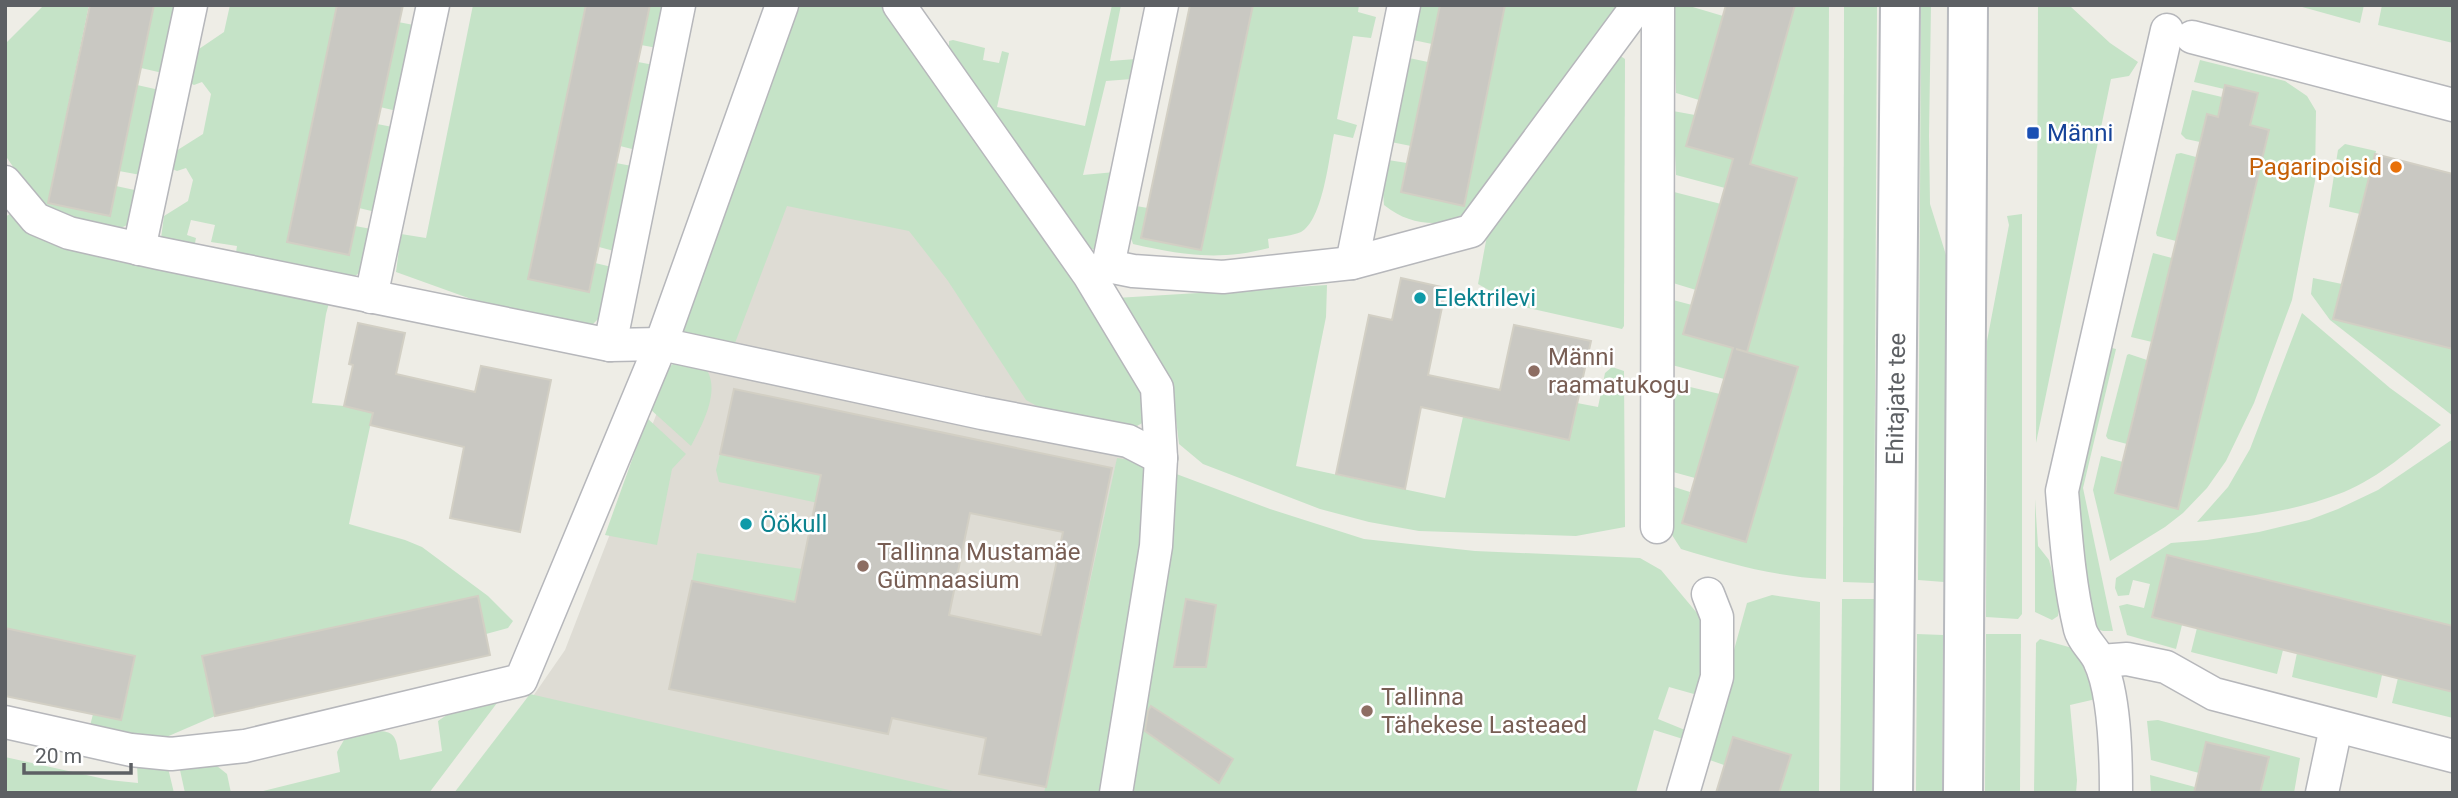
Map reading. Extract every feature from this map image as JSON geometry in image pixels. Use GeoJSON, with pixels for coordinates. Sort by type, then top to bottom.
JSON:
{"type":"FeatureCollection","features":[{"type":"Feature","properties":{"kind":"main road","name":"Ehitajate tee"},"geometry":{"type":"LineString","coordinates":[[1893,793],[1900,5]]}},
{"type":"Feature","properties":{"kind":"main road"},"geometry":{"type":"LineString","coordinates":[[1963,793],[1968,5]]}},
{"type":"Feature","properties":{"kind":"street"},"geometry":{"type":"LineString","coordinates":[[139,250],[191,5]]}},
{"type":"Feature","properties":{"kind":"street"},"geometry":{"type":"LineString","coordinates":[[371,298],[433,5]]}},
{"type":"Feature","properties":{"kind":"street"},"geometry":{"type":"LineString","coordinates":[[610,345],[679,5]]}},
{"type":"Feature","properties":{"kind":"street"},"geometry":{"type":"LineString","coordinates":[[5,722],[131,750],[171,754],[246,746],[521,680],[662,344],[782,5]]}},
{"type":"Feature","properties":{"kind":"street"},"geometry":{"type":"LineString","coordinates":[[899,5],[1098,271],[1157,388],[1161,458],[1156,546],[1116,793]]}},
{"type":"Feature","properties":{"kind":"street"},"geometry":{"type":"LineString","coordinates":[[1098,271],[1162,5]]}},
{"type":"Feature","properties":{"kind":"street"},"geometry":{"type":"LineString","coordinates":[[1352,263],[1404,5]]}},
{"type":"Feature","properties":{"kind":"street"},"geometry":{"type":"LineString","coordinates":[[1098,271],[1223,277],[1352,263],[1471,231],[1638,5]]}},
{"type":"Feature","properties":{"kind":"street"},"geometry":{"type":"LineString","coordinates":[[1657,527],[1658,5]]}},
{"type":"Feature","properties":{"kind":"street"},"geometry":{"type":"LineString","coordinates":[[2116,793],[2109,697],[2100,661],[2080,633],[2068,568],[2062,491],[2179,33],[2453,105]]}},
{"type":"Feature","properties":{"kind":"street"},"geometry":{"type":"LineString","coordinates":[[5,182],[36,219],[69,233],[139,250],[610,345],[662,344],[982,413],[1128,441],[1161,458]]}},
{"type":"Feature","properties":{"kind":"street"},"geometry":{"type":"LineString","coordinates":[[1683,793],[1717,677],[1717,617],[1708,594]]}},
{"type":"Feature","properties":{"kind":"street"},"geometry":{"type":"LineString","coordinates":[[2100,661],[2127,659],[2166,667],[2214,694],[2453,756]]}},
{"type":"Feature","properties":{"kind":"street"},"geometry":{"type":"LineString","coordinates":[[2322,793],[2336,727]]}},
{"type":"Feature","properties":{"kind":"shaded area","name":"Tallinna Mustamäe Gümnaasium"},"geometry":{"type":"Polygon","coordinates":[[[746,183],[1043,245],[1135,393],[1142,482],[1093,793],[466,793],[565,650],[746,183]]]}},
{"type":"Feature","properties":{"kind":"green space"},"geometry":{"type":"Polygon","coordinates":[[[44,5],[89,5],[48,203],[109,216],[116,186],[144,192],[129,224],[119,229],[107,232],[38,203],[5,155],[5,44],[44,5]]]}},
{"type":"Feature","properties":{"kind":"green space"},"geometry":{"type":"Polygon","coordinates":[[[154,5],[181,5],[167,74],[141,68],[154,5]]]}},
{"type":"Feature","properties":{"kind":"green space"},"geometry":{"type":"Polygon","coordinates":[[[230,5],[337,5],[288,242],[349,255],[355,226],[377,230],[366,267],[354,277],[235,259],[237,246],[211,242],[215,225],[191,220],[187,235],[196,238],[194,248],[161,238],[164,216],[188,201],[193,180],[186,168],[177,171],[170,168],[176,151],[203,134],[211,94],[202,82],[194,85],[190,83],[196,51],[224,32],[230,5]]]}},
{"type":"Feature","properties":{"kind":"green space"},"geometry":{"type":"Polygon","coordinates":[[[473,5],[586,5],[528,279],[589,292],[595,263],[612,267],[600,317],[582,329],[524,318],[396,272],[401,234],[426,238],[473,5]]]}},
{"type":"Feature","properties":{"kind":"green space"},"geometry":{"type":"Polygon","coordinates":[[[650,5],[666,5],[657,48],[641,45],[650,5]]]}},
{"type":"Feature","properties":{"kind":"green space"},"geometry":{"type":"Polygon","coordinates":[[[795,5],[886,5],[1149,390],[1148,420],[1133,428],[1051,414],[1026,400],[948,281],[909,231],[787,206],[735,343],[678,335],[795,5]]]}},
{"type":"Feature","properties":{"kind":"green space"},"geometry":{"type":"Polygon","coordinates":[[[1112,5],[1121,5],[1110,61],[1136,59],[1132,79],[1106,81],[1083,175],[1115,172],[1098,250],[1085,248],[949,46],[949,41],[985,48],[983,60],[999,63],[1002,51],[1009,53],[997,107],[1085,126],[1112,5]]]}},
{"type":"Feature","properties":{"kind":"green space"},"geometry":{"type":"Polygon","coordinates":[[[1253,5],[1359,5],[1358,12],[1376,17],[1371,38],[1353,36],[1337,119],[1357,125],[1353,138],[1334,134],[1324,187],[1315,215],[1301,232],[1268,239],[1269,248],[1251,252],[1201,255],[1133,244],[1131,238],[1136,206],[1148,208],[1142,238],[1201,250],[1253,5]]]}},
{"type":"Feature","properties":{"kind":"green space"},"geometry":{"type":"Polygon","coordinates":[[[1420,5],[1440,5],[1432,44],[1413,40],[1420,5]]]}},
{"type":"Feature","properties":{"kind":"green space"},"geometry":{"type":"Polygon","coordinates":[[[1505,5],[1625,5],[1460,220],[1430,223],[1402,216],[1384,205],[1388,160],[1407,163],[1402,192],[1464,205],[1505,5]]]}},
{"type":"Feature","properties":{"kind":"green space"},"geometry":{"type":"Polygon","coordinates":[[[1673,5],[1686,5],[1723,16],[1699,100],[1676,93],[1673,5]]]}},
{"type":"Feature","properties":{"kind":"green space"},"geometry":{"type":"Polygon","coordinates":[[[1795,5],[1829,5],[1826,579],[1770,572],[1681,549],[1672,535],[1671,486],[1690,492],[1682,523],[1746,541],[1797,367],[1747,352],[1797,178],[1750,164],[1795,5]]]}},
{"type":"Feature","properties":{"kind":"green space"},"geometry":{"type":"Polygon","coordinates":[[[1844,5],[1877,5],[1874,583],[1843,582],[1844,5]]]}},
{"type":"Feature","properties":{"kind":"green space"},"geometry":{"type":"Polygon","coordinates":[[[1921,5],[1931,5],[1930,204],[1946,255],[1944,582],[1918,580],[1921,5]]]}},
{"type":"Feature","properties":{"kind":"green space"},"geometry":{"type":"Polygon","coordinates":[[[2038,5],[2071,7],[2110,43],[2138,62],[2129,76],[2111,79],[2036,443],[2038,5]]]}},
{"type":"Feature","properties":{"kind":"green space"},"geometry":{"type":"Polygon","coordinates":[[[2295,5],[2364,5],[2360,23],[2295,5]]]}},
{"type":"Feature","properties":{"kind":"green space"},"geometry":{"type":"Polygon","coordinates":[[[2382,5],[2453,5],[2453,43],[2378,25],[2382,5]]]}},
{"type":"Feature","properties":{"kind":"green space"},"geometry":{"type":"Polygon","coordinates":[[[398,22],[419,26],[401,112],[380,107],[398,22]]]}},
{"type":"Feature","properties":{"kind":"green space"},"geometry":{"type":"Polygon","coordinates":[[[1619,55],[1625,59],[1622,329],[1515,305],[1478,284],[1489,225],[1619,55]]]}},
{"type":"Feature","properties":{"kind":"green space"},"geometry":{"type":"Polygon","coordinates":[[[1409,58],[1428,62],[1411,146],[1391,142],[1409,58]]]}},
{"type":"Feature","properties":{"kind":"green space"},"geometry":{"type":"Polygon","coordinates":[[[2200,60],[2285,81],[2307,96],[2316,111],[2315,181],[2292,300],[2254,403],[2226,461],[2207,488],[2183,513],[2110,561],[2093,490],[2101,456],[2123,462],[2116,493],[2178,508],[2269,130],[2207,115],[2200,142],[2186,139],[2181,134],[2192,90],[2222,97],[2221,102],[2254,110],[2258,93],[2225,85],[2224,89],[2194,82],[2200,60]]]}},
{"type":"Feature","properties":{"kind":"green space"},"geometry":{"type":"Polygon","coordinates":[[[638,62],[654,65],[636,150],[620,146],[638,62]]]}},
{"type":"Feature","properties":{"kind":"green space"},"geometry":{"type":"Polygon","coordinates":[[[137,85],[164,91],[146,176],[119,171],[137,85]]]}},
{"type":"Feature","properties":{"kind":"green space"},"geometry":{"type":"Polygon","coordinates":[[[1673,111],[1695,115],[1686,146],[1733,159],[1725,188],[1676,175],[1673,111]]]}},
{"type":"Feature","properties":{"kind":"green space"},"geometry":{"type":"Polygon","coordinates":[[[377,124],[398,128],[380,213],[359,208],[377,124]]]}},
{"type":"Feature","properties":{"kind":"green space"},"geometry":{"type":"Polygon","coordinates":[[[2345,144],[2376,151],[2360,214],[2329,207],[2338,150],[2345,144]]]}},
{"type":"Feature","properties":{"kind":"green space"},"geometry":{"type":"Polygon","coordinates":[[[2176,154],[2196,157],[2176,241],[2157,236],[2156,233],[2176,154]]]}},
{"type":"Feature","properties":{"kind":"green space"},"geometry":{"type":"Polygon","coordinates":[[[616,163],[632,166],[614,251],[599,247],[616,163]]]}},
{"type":"Feature","properties":{"kind":"green space"},"geometry":{"type":"Polygon","coordinates":[[[1674,192],[1721,204],[1696,290],[1673,283],[1674,192]]]}},
{"type":"Feature","properties":{"kind":"green space"},"geometry":{"type":"Polygon","coordinates":[[[13,212],[330,299],[312,403],[344,406],[373,413],[349,524],[422,547],[488,596],[513,621],[508,628],[486,634],[477,596],[203,656],[215,716],[164,738],[90,726],[93,714],[121,720],[135,656],[5,628],[5,217],[13,212]]]}},
{"type":"Feature","properties":{"kind":"green space"},"geometry":{"type":"Polygon","coordinates":[[[2022,214],[2022,614],[2018,619],[1986,617],[1987,341],[2009,225],[2007,216],[2022,214]]]}},
{"type":"Feature","properties":{"kind":"green space"},"geometry":{"type":"Polygon","coordinates":[[[2153,253],[2172,258],[2152,342],[2131,337],[2153,253]]]}},
{"type":"Feature","properties":{"kind":"green space"},"geometry":{"type":"Polygon","coordinates":[[[2313,278],[2342,284],[2334,319],[2453,349],[2453,416],[2330,320],[2311,294],[2313,278]]]}},
{"type":"Feature","properties":{"kind":"green space"},"geometry":{"type":"Polygon","coordinates":[[[1327,285],[1326,317],[1296,466],[1445,498],[1463,417],[1569,440],[1577,403],[1598,407],[1605,373],[1612,367],[1624,371],[1625,527],[1576,536],[1419,531],[1369,522],[1320,509],[1203,464],[1179,444],[1172,387],[1116,298],[1327,285]]]}},
{"type":"Feature","properties":{"kind":"green space"},"geometry":{"type":"Polygon","coordinates":[[[1673,300],[1692,305],[1684,334],[1733,348],[1724,379],[1672,365],[1673,300]]]}},
{"type":"Feature","properties":{"kind":"green space"},"geometry":{"type":"Polygon","coordinates":[[[2302,313],[2390,388],[2441,425],[2383,471],[2344,492],[2290,509],[2197,522],[2228,487],[2250,449],[2302,313]]]}},
{"type":"Feature","properties":{"kind":"green space"},"geometry":{"type":"Polygon","coordinates":[[[2108,347],[2116,349],[2083,488],[2113,631],[2103,631],[2093,628],[2075,494],[2108,347]]]}},
{"type":"Feature","properties":{"kind":"green space"},"geometry":{"type":"Polygon","coordinates":[[[2129,354],[2147,360],[2127,444],[2106,436],[2129,354]]]}},
{"type":"Feature","properties":{"kind":"green space"},"geometry":{"type":"Polygon","coordinates":[[[679,360],[707,370],[712,389],[708,409],[691,446],[650,409],[663,371],[679,360]]]}},
{"type":"Feature","properties":{"kind":"green space"},"geometry":{"type":"Polygon","coordinates":[[[1673,383],[1720,394],[1695,478],[1673,472],[1673,383]]]}},
{"type":"Feature","properties":{"kind":"green space"},"geometry":{"type":"Polygon","coordinates":[[[647,418],[686,454],[672,469],[657,545],[605,535],[647,418]]]}},
{"type":"Feature","properties":{"kind":"green space"},"geometry":{"type":"Polygon","coordinates":[[[2453,439],[2453,626],[2167,556],[2152,617],[2182,625],[2176,649],[2127,635],[2119,606],[2127,604],[2144,608],[2150,584],[2133,580],[2129,595],[2118,596],[2116,578],[2171,543],[2259,532],[2309,520],[2378,490],[2453,439]]]}},
{"type":"Feature","properties":{"kind":"green space"},"geometry":{"type":"Polygon","coordinates":[[[720,454],[843,480],[837,507],[719,482],[716,470],[720,454]]]}},
{"type":"Feature","properties":{"kind":"green space"},"geometry":{"type":"Polygon","coordinates":[[[1117,458],[1150,463],[1145,536],[1105,793],[1044,793],[1117,458]]]}},
{"type":"Feature","properties":{"kind":"green space"},"geometry":{"type":"Polygon","coordinates":[[[1171,472],[1270,509],[1364,539],[1475,551],[1640,558],[1661,570],[1702,619],[1712,638],[1701,696],[1669,687],[1658,719],[1685,730],[1683,739],[1654,730],[1636,793],[1130,793],[1171,472]]]}},
{"type":"Feature","properties":{"kind":"green space"},"geometry":{"type":"Polygon","coordinates":[[[2035,499],[2038,546],[2049,560],[2060,603],[2058,616],[2052,620],[2035,612],[2035,499]]]}},
{"type":"Feature","properties":{"kind":"green space"},"geometry":{"type":"Polygon","coordinates":[[[697,553],[802,569],[795,602],[692,581],[697,553]]]}},
{"type":"Feature","properties":{"kind":"green space"},"geometry":{"type":"Polygon","coordinates":[[[1772,595],[1820,602],[1819,793],[1779,793],[1791,755],[1733,737],[1724,765],[1704,758],[1747,603],[1772,595]]]}},
{"type":"Feature","properties":{"kind":"green space"},"geometry":{"type":"Polygon","coordinates":[[[1842,599],[1874,599],[1872,793],[1840,793],[1842,599]]]}},
{"type":"Feature","properties":{"kind":"green space"},"geometry":{"type":"Polygon","coordinates":[[[2197,628],[2283,650],[2277,674],[2191,652],[2197,628]]]}},
{"type":"Feature","properties":{"kind":"green space"},"geometry":{"type":"Polygon","coordinates":[[[1917,634],[1943,635],[1942,793],[1916,793],[1917,634]]]}},
{"type":"Feature","properties":{"kind":"green space"},"geometry":{"type":"Polygon","coordinates":[[[1986,634],[2021,634],[2020,793],[1985,793],[1986,634]]]}},
{"type":"Feature","properties":{"kind":"green space"},"geometry":{"type":"Polygon","coordinates":[[[2040,639],[2076,649],[2096,699],[2070,705],[2076,793],[2034,793],[2036,643],[2040,639]]]}},
{"type":"Feature","properties":{"kind":"green space"},"geometry":{"type":"Polygon","coordinates":[[[2297,653],[2382,675],[2377,698],[2292,677],[2297,653]]]}},
{"type":"Feature","properties":{"kind":"green space"},"geometry":{"type":"Polygon","coordinates":[[[2398,678],[2453,692],[2453,718],[2392,703],[2398,678]]]}},
{"type":"Feature","properties":{"kind":"green space"},"geometry":{"type":"Polygon","coordinates":[[[530,694],[962,793],[454,793],[530,694]]]}},
{"type":"Feature","properties":{"kind":"green space"},"geometry":{"type":"Polygon","coordinates":[[[497,699],[497,703],[429,793],[255,793],[340,772],[337,752],[344,740],[377,731],[390,733],[394,737],[400,760],[442,751],[438,721],[457,708],[497,699]]]}},
{"type":"Feature","properties":{"kind":"green space"},"geometry":{"type":"Polygon","coordinates":[[[2158,720],[2300,758],[2294,793],[2260,793],[2269,757],[2207,742],[2199,773],[2151,760],[2147,721],[2158,720]]]}},
{"type":"Feature","properties":{"kind":"green space"},"geometry":{"type":"Polygon","coordinates":[[[5,757],[109,780],[138,783],[137,765],[168,768],[174,793],[5,793],[5,757]]]}},
{"type":"Feature","properties":{"kind":"green space"},"geometry":{"type":"Polygon","coordinates":[[[217,766],[227,774],[231,793],[185,793],[180,770],[217,766]]]}},
{"type":"Feature","properties":{"kind":"green space"},"geometry":{"type":"Polygon","coordinates":[[[2150,775],[2195,787],[2194,793],[2151,793],[2150,775]]]}},
{"type":"Feature","properties":{"kind":"building"},"geometry":{"type":"Polygon","coordinates":[[[90,5],[154,5],[110,216],[48,203],[90,5]]]}},
{"type":"Feature","properties":{"kind":"building"},"geometry":{"type":"Polygon","coordinates":[[[337,5],[403,5],[349,255],[287,242],[337,5]]]}},
{"type":"Feature","properties":{"kind":"building"},"geometry":{"type":"Polygon","coordinates":[[[586,5],[650,5],[589,292],[528,279],[586,5]]]}},
{"type":"Feature","properties":{"kind":"building"},"geometry":{"type":"Polygon","coordinates":[[[1190,5],[1253,5],[1201,250],[1141,238],[1190,5]]]}},
{"type":"Feature","properties":{"kind":"building"},"geometry":{"type":"Polygon","coordinates":[[[1440,5],[1505,5],[1464,206],[1401,192],[1440,5]]]}},
{"type":"Feature","properties":{"kind":"building"},"geometry":{"type":"Polygon","coordinates":[[[1726,5],[1795,5],[1750,164],[1797,178],[1747,352],[1736,349],[1798,367],[1746,542],[1682,523],[1733,348],[1683,334],[1733,159],[1686,146],[1726,5]]]}},
{"type":"Feature","properties":{"kind":"building"},"geometry":{"type":"Polygon","coordinates":[[[2225,85],[2258,93],[2250,125],[2269,130],[2178,509],[2115,493],[2207,114],[2218,117],[2225,85]]]}},
{"type":"Feature","properties":{"kind":"building"},"geometry":{"type":"Polygon","coordinates":[[[2375,154],[2453,174],[2453,349],[2333,319],[2375,154]]]}},
{"type":"Feature","properties":{"kind":"building"},"geometry":{"type":"Polygon","coordinates":[[[1401,278],[1446,288],[1428,375],[1500,390],[1514,325],[1591,341],[1569,440],[1421,407],[1405,489],[1336,474],[1369,315],[1392,320],[1401,278]]]}},
{"type":"Feature","properties":{"kind":"building"},"geometry":{"type":"Polygon","coordinates":[[[358,323],[405,333],[396,374],[475,392],[481,366],[551,380],[520,532],[450,518],[464,447],[370,425],[373,413],[344,406],[358,323]]]}},
{"type":"Feature","properties":{"kind":"building"},"geometry":{"type":"Polygon","coordinates":[[[734,389],[1112,468],[1046,787],[979,774],[986,738],[892,718],[888,734],[669,689],[692,581],[795,602],[821,475],[720,454],[734,389]],[[970,513],[949,615],[1041,635],[1063,532],[970,513]]]}},
{"type":"Feature","properties":{"kind":"building"},"geometry":{"type":"Polygon","coordinates":[[[2167,555],[2453,626],[2453,692],[2152,617],[2167,555]]]}},
{"type":"Feature","properties":{"kind":"building"},"geometry":{"type":"Polygon","coordinates":[[[478,596],[490,655],[215,716],[202,656],[478,596]]]}},
{"type":"Feature","properties":{"kind":"building"},"geometry":{"type":"Polygon","coordinates":[[[1186,599],[1216,605],[1206,667],[1174,667],[1186,599]]]}},
{"type":"Feature","properties":{"kind":"building"},"geometry":{"type":"Polygon","coordinates":[[[5,628],[135,656],[121,720],[5,696],[5,628]]]}},
{"type":"Feature","properties":{"kind":"building"},"geometry":{"type":"Polygon","coordinates":[[[1151,706],[1233,759],[1219,783],[1145,731],[1151,706]]]}},
{"type":"Feature","properties":{"kind":"building"},"geometry":{"type":"Polygon","coordinates":[[[1733,737],[1791,755],[1779,793],[1716,793],[1733,737]]]}},
{"type":"Feature","properties":{"kind":"building"},"geometry":{"type":"Polygon","coordinates":[[[2206,742],[2269,757],[2260,793],[2194,793],[2206,742]]]}},
{"type":"Feature","properties":{"kind":"place","name":"Männi"},"geometry":{"type":"Point","coordinates":[2033,133]}},
{"type":"Feature","properties":{"kind":"place","name":"Pagaripoisid"},"geometry":{"type":"Point","coordinates":[2396,167]}},
{"type":"Feature","properties":{"kind":"place","name":"Elektrilevi"},"geometry":{"type":"Point","coordinates":[1420,298]}},
{"type":"Feature","properties":{"kind":"place","name":"Männi raamatukogu"},"geometry":{"type":"Point","coordinates":[1534,371]}},
{"type":"Feature","properties":{"kind":"place","name":"Öökull"},"geometry":{"type":"Point","coordinates":[746,524]}},
{"type":"Feature","properties":{"kind":"place","name":"Tallinna Mustamäe Gümnaasium"},"geometry":{"type":"Point","coordinates":[863,566]}},
{"type":"Feature","properties":{"kind":"place","name":"Tallinna Tähekese Lasteaed"},"geometry":{"type":"Point","coordinates":[1367,711]}}]}
